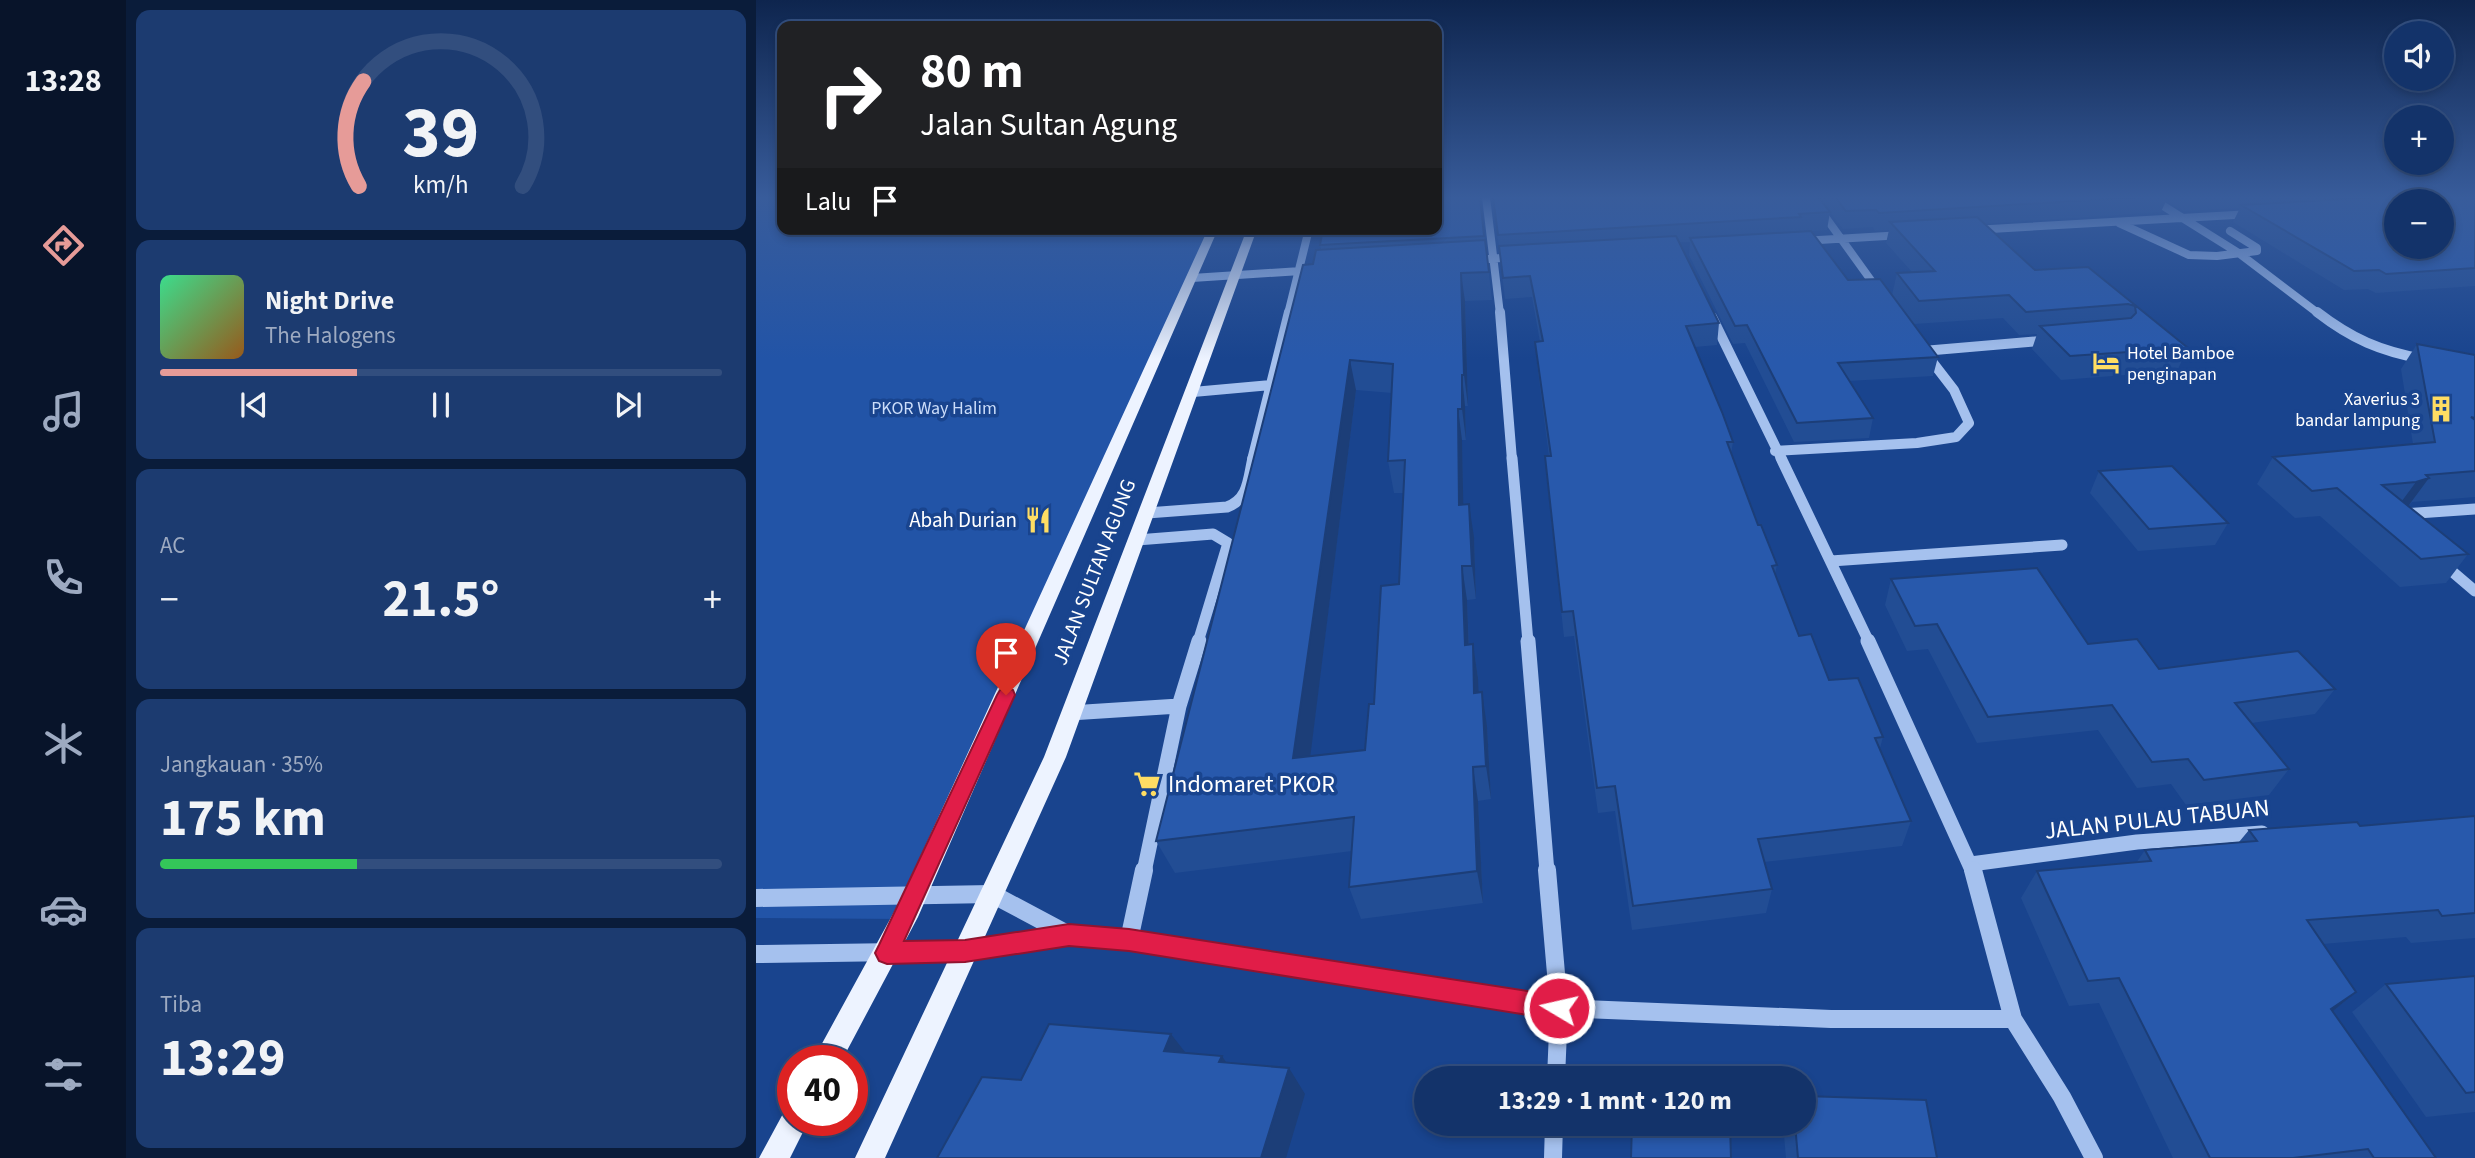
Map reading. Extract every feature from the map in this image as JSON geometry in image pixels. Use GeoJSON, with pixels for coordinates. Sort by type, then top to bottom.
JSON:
{"type":"FeatureCollection","features":[{"type":"Feature","properties":{"kind":"main road","name":"JALAN SULTAN AGUNG"},"geometry":{"type":"LineString","coordinates":[[835,1045],[887,953],[914,896],[1204,251]]}},
{"type":"Feature","properties":{"kind":"main road","name":"JALAN SULTAN AGUNG"},"geometry":{"type":"LineString","coordinates":[[870,1158],[1055,757],[1245,251]]}},
{"type":"Feature","properties":{"kind":"main road"},"geometry":{"type":"LineString","coordinates":[[774,1158],[786,1136]]}},
{"type":"Feature","properties":{"kind":"street"},"geometry":{"type":"LineString","coordinates":[[1147,513],[1227,507],[1243,498],[1304,251]]}},
{"type":"Feature","properties":{"kind":"street"},"geometry":{"type":"LineString","coordinates":[[1494,251],[1559,1008],[1557,1066]]}},
{"type":"Feature","properties":{"kind":"street"},"geometry":{"type":"LineString","coordinates":[[1850,251],[1882,295]]}},
{"type":"Feature","properties":{"kind":"street"},"geometry":{"type":"LineString","coordinates":[[2181,251],[2189,255],[2240,254],[2254,251]]}},
{"type":"Feature","properties":{"kind":"street"},"geometry":{"type":"LineString","coordinates":[[2235,251],[2343,332],[2386,352],[2437,362]]}},
{"type":"Feature","properties":{"kind":"street"},"geometry":{"type":"LineString","coordinates":[[1467,260],[1521,257]]}},
{"type":"Feature","properties":{"kind":"street"},"geometry":{"type":"LineString","coordinates":[[1192,278],[1327,269]]}},
{"type":"Feature","properties":{"kind":"street"},"geometry":{"type":"LineString","coordinates":[[1709,310],[1775,451],[1831,561],[1970,864],[2013,1019],[2062,1097],[2094,1158]]}},
{"type":"Feature","properties":{"kind":"street"},"geometry":{"type":"LineString","coordinates":[[1923,351],[2067,338]]}},
{"type":"Feature","properties":{"kind":"street"},"geometry":{"type":"LineString","coordinates":[[1775,451],[1917,443],[1956,437],[1969,423],[1954,390],[1915,340]]}},
{"type":"Feature","properties":{"kind":"street"},"geometry":{"type":"LineString","coordinates":[[1193,391],[1271,385]]}},
{"type":"Feature","properties":{"kind":"street"},"geometry":{"type":"LineString","coordinates":[[2408,532],[2398,524],[2403,514],[2475,509]]}},
{"type":"Feature","properties":{"kind":"street"},"geometry":{"type":"LineString","coordinates":[[1129,940],[1180,706],[1228,543],[1213,534],[1137,540]]}},
{"type":"Feature","properties":{"kind":"street"},"geometry":{"type":"LineString","coordinates":[[1831,561],[2062,545]]}},
{"type":"Feature","properties":{"kind":"street"},"geometry":{"type":"LineString","coordinates":[[2431,554],[2475,591]]}},
{"type":"Feature","properties":{"kind":"street"},"geometry":{"type":"LineString","coordinates":[[1070,713],[1180,706]]}},
{"type":"Feature","properties":{"kind":"street","name":"JALAN PULAU TABUAN"},"geometry":{"type":"LineString","coordinates":[[1970,864],[2137,842],[2272,832]]}},
{"type":"Feature","properties":{"kind":"street"},"geometry":{"type":"LineString","coordinates":[[756,898],[992,894],[1069,935]]}},
{"type":"Feature","properties":{"kind":"street"},"geometry":{"type":"LineString","coordinates":[[756,954],[965,951],[1069,935],[1129,940],[1559,1008],[1831,1019],[2013,1019]]}},
{"type":"Feature","properties":{"kind":"street"},"geometry":{"type":"LineString","coordinates":[[1553,1158],[1554,1136]]}},
{"type":"Feature","properties":{"kind":"green space","name":"PKOR Way Halim"},"geometry":{"type":"Polygon","coordinates":[[[756,251],[1199,251],[904,919],[756,918],[756,251]]]}},
{"type":"Feature","properties":{"kind":"building"},"geometry":{"type":"Polygon","coordinates":[[[1316,251],[1486,251],[1489,272],[1461,273],[1464,375],[1462,409],[1458,409],[1459,505],[1469,504],[1472,566],[1462,566],[1465,645],[1473,644],[1474,693],[1482,692],[1486,766],[1473,767],[1477,871],[1349,887],[1354,817],[1156,841],[1303,265],[1313,264],[1316,251]],[[1350,360],[1293,758],[1365,750],[1369,704],[1374,704],[1381,586],[1399,584],[1405,460],[1388,461],[1393,364],[1350,360]]]}},
{"type":"Feature","properties":{"kind":"building"},"geometry":{"type":"Polygon","coordinates":[[[1500,251],[1683,251],[1719,323],[1686,326],[1733,442],[1727,442],[1758,525],[1761,525],[1777,565],[1772,566],[1799,636],[1811,634],[1829,680],[1858,678],[1883,737],[1875,738],[1911,821],[1758,839],[1772,889],[1633,906],[1615,786],[1597,788],[1573,611],[1562,612],[1545,456],[1551,456],[1535,342],[1543,341],[1530,276],[1503,278],[1500,251]]]}},
{"type":"Feature","properties":{"kind":"building"},"geometry":{"type":"Polygon","coordinates":[[[1697,251],[1826,251],[1848,280],[1880,279],[1938,357],[1838,363],[1873,418],[1797,423],[1747,325],[1735,326],[1697,251]]]}},
{"type":"Feature","properties":{"kind":"building"},"geometry":{"type":"Polygon","coordinates":[[[1917,251],[2014,251],[2035,270],[2088,267],[2188,348],[2070,356],[2040,326],[2131,318],[2136,313],[2135,306],[2128,304],[2026,312],[2009,295],[1919,301],[1897,273],[1935,271],[1917,251]]]}},
{"type":"Feature","properties":{"kind":"building"},"geometry":{"type":"Polygon","coordinates":[[[2320,251],[2384,251],[2384,259],[2454,259],[2454,251],[2475,251],[2475,268],[2386,274],[2379,270],[2354,271],[2320,251]]]}},
{"type":"Feature","properties":{"kind":"building"},"geometry":{"type":"Polygon","coordinates":[[[2417,344],[2475,355],[2475,418],[2471,417],[2475,420],[2475,471],[2426,475],[2429,478],[2416,482],[2382,485],[2468,554],[2421,559],[2337,488],[2312,491],[2273,457],[2435,442],[2417,344]]]}},
{"type":"Feature","properties":{"kind":"building"},"geometry":{"type":"Polygon","coordinates":[[[2172,466],[2228,523],[2149,529],[2099,471],[2172,466]]]}},
{"type":"Feature","properties":{"kind":"building"},"geometry":{"type":"Polygon","coordinates":[[[2037,568],[2088,644],[2137,639],[2159,669],[2298,651],[2335,689],[2235,703],[2289,769],[2204,780],[2188,759],[2152,762],[2112,705],[1988,717],[1937,624],[1915,626],[1891,579],[2037,568]]]}},
{"type":"Feature","properties":{"kind":"building"},"geometry":{"type":"Polygon","coordinates":[[[2475,816],[2475,913],[2442,916],[2438,910],[2307,920],[2356,992],[2331,1009],[2436,1158],[2374,1158],[2368,1149],[2293,1158],[2210,1158],[2119,978],[2088,981],[2037,871],[2151,861],[2145,850],[2257,841],[2249,830],[2357,822],[2360,826],[2475,816]]]}},
{"type":"Feature","properties":{"kind":"building"},"geometry":{"type":"Polygon","coordinates":[[[2475,976],[2475,1092],[2466,1093],[2386,984],[2475,976]]]}},
{"type":"Feature","properties":{"kind":"building"},"geometry":{"type":"Polygon","coordinates":[[[1049,1024],[1171,1034],[1164,1051],[1222,1056],[1219,1062],[1289,1068],[1261,1158],[937,1158],[982,1077],[1021,1080],[1049,1024]]]}},
{"type":"Feature","properties":{"kind":"building"},"geometry":{"type":"Polygon","coordinates":[[[1816,1096],[1926,1100],[1937,1158],[1798,1158],[1796,1136],[1816,1136],[1816,1096]]]}},
{"type":"Feature","properties":{"kind":"building"},"geometry":{"type":"Polygon","coordinates":[[[1632,1136],[1730,1136],[1731,1158],[1631,1158],[1632,1136]]]}},
{"type":"Feature","properties":{"kind":"place","name":"Hotel Bamboe penginapan"},"geometry":{"type":"Point","coordinates":[2106,363]}},
{"type":"Feature","properties":{"kind":"place","name":"Xaverius 3 bandar lampung"},"geometry":{"type":"Point","coordinates":[2441,409]}},
{"type":"Feature","properties":{"kind":"place","name":"Abah Durian"},"geometry":{"type":"Point","coordinates":[1038,520]}},
{"type":"Feature","properties":{"kind":"place","name":"Indomaret PKOR"},"geometry":{"type":"Point","coordinates":[1147,784]}},
{"type":"Feature","properties":{"kind":"route"},"geometry":{"type":"LineString","coordinates":[[1006,695],[887,953],[965,951],[1069,935],[1129,940],[1559,1008]]}}]}
